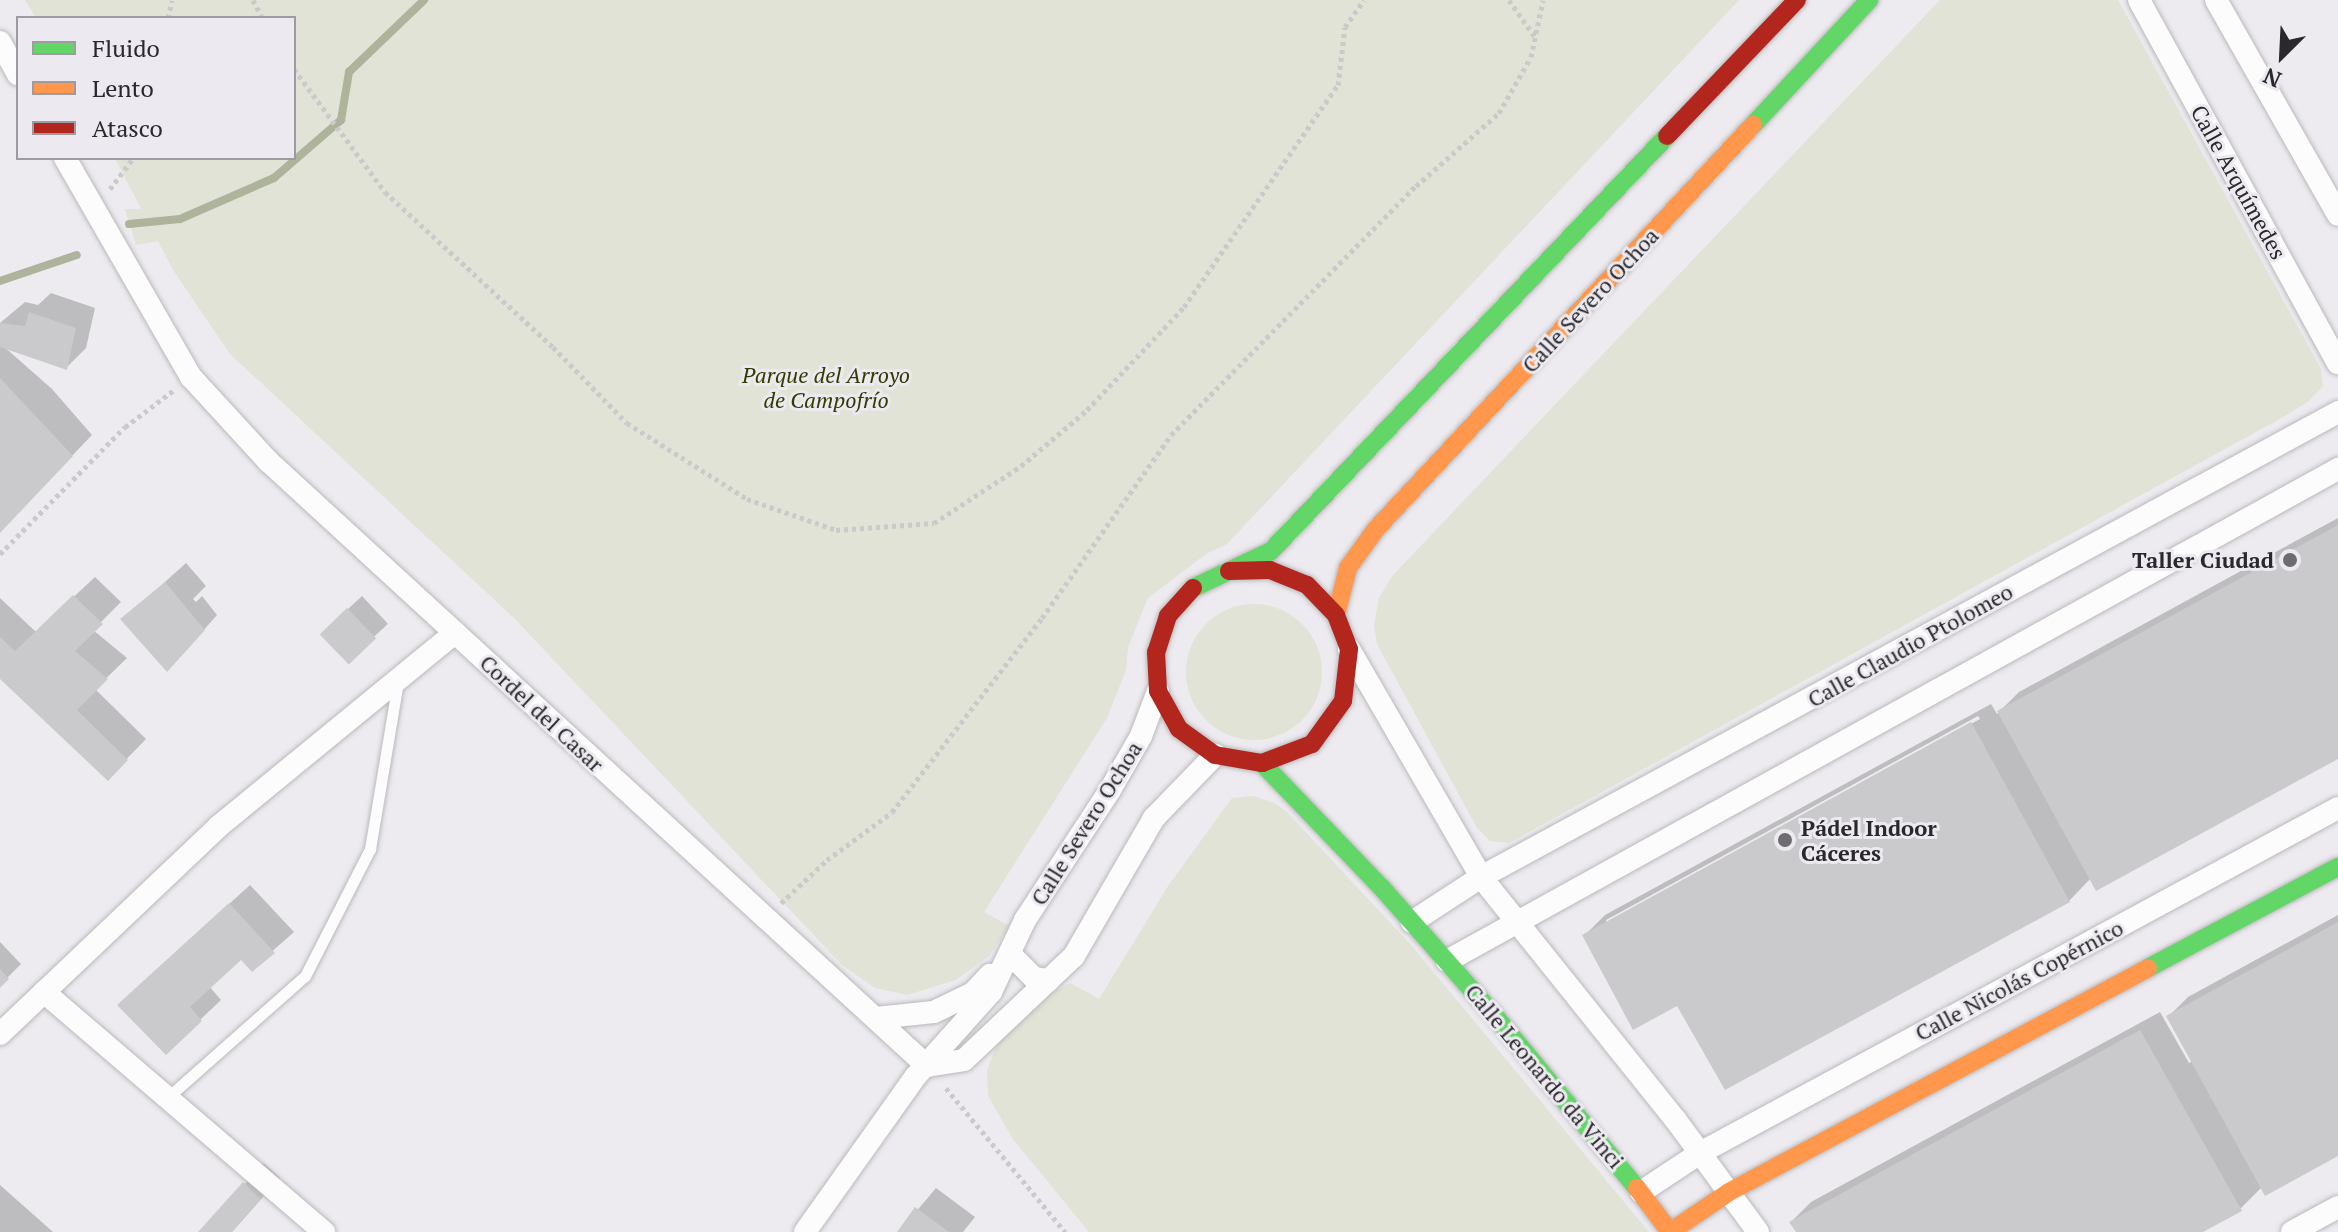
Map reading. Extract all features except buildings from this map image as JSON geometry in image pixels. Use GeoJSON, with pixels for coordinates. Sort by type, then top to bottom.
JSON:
{"type":"FeatureCollection","features":[{"type":"Feature","properties":{"kind":"main road"},"geometry":{"type":"LineString","coordinates":[[1229,571],[1270,570],[1307,585],[1336,615],[1349,649],[1343,701],[1312,744],[1262,763],[1215,755],[1179,729],[1158,691],[1156,652],[1168,616],[1194,587],[1271,551],[1797,0]]}},
{"type":"Feature","properties":{"kind":"main road","name":"Calle Severo Ochoa"},"geometry":{"type":"LineString","coordinates":[[1336,615],[1348,568],[1376,529],[1869,0]]}},
{"type":"Feature","properties":{"kind":"main road","name":"Calle Leonardo da Vinci"},"geometry":{"type":"LineString","coordinates":[[1262,763],[1447,961],[1641,1192],[1670,1232],[1729,1192]]}},
{"type":"Feature","properties":{"kind":"main road"},"geometry":{"type":"LineString","coordinates":[[1729,1192],[2338,867]]}},
{"type":"Feature","properties":{"kind":"street","name":"Calle Arquímedes"},"geometry":{"type":"LineString","coordinates":[[2139,0],[2338,363]]}},
{"type":"Feature","properties":{"kind":"street"},"geometry":{"type":"LineString","coordinates":[[2216,0],[2338,215]]}},
{"type":"Feature","properties":{"kind":"street"},"geometry":{"type":"LineString","coordinates":[[0,42],[16,70]]}},
{"type":"Feature","properties":{"kind":"street","name":"Cordel del Casar"},"geometry":{"type":"LineString","coordinates":[[66,160],[191,377],[268,461],[927,1066]]}},
{"type":"Feature","properties":{"kind":"street","name":"Calle Claudio Ptolomeo"},"geometry":{"type":"LineString","coordinates":[[1481,877],[2338,412]]}},
{"type":"Feature","properties":{"kind":"street"},"geometry":{"type":"LineString","coordinates":[[1520,923],[2338,469]]}},
{"type":"Feature","properties":{"kind":"street"},"geometry":{"type":"LineString","coordinates":[[0,1034],[219,826],[455,633]]}},
{"type":"Feature","properties":{"kind":"street"},"geometry":{"type":"LineString","coordinates":[[1349,649],[1481,877],[1700,1153],[1758,1232]]}},
{"type":"Feature","properties":{"kind":"street","name":"Calle Severo Ochoa"},"geometry":{"type":"LineString","coordinates":[[805,1232],[908,1087],[991,992],[1025,920],[1126,763],[1158,691]]}},
{"type":"Feature","properties":{"kind":"street"},"geometry":{"type":"LineString","coordinates":[[927,1066],[964,1060],[1074,956],[1154,818],[1215,755]]}},
{"type":"Feature","properties":{"kind":"street","name":"Calle Nicolás Copérnico"},"geometry":{"type":"LineString","coordinates":[[1700,1153],[2338,808]]}},
{"type":"Feature","properties":{"kind":"street"},"geometry":{"type":"LineString","coordinates":[[1412,922],[1481,877]]}},
{"type":"Feature","properties":{"kind":"street","name":"Calle Leonardo da Vinci"},"geometry":{"type":"LineString","coordinates":[[1447,961],[1520,923]]}},
{"type":"Feature","properties":{"kind":"street"},"geometry":{"type":"LineString","coordinates":[[1010,954],[1034,978],[1049,980]]}},
{"type":"Feature","properties":{"kind":"street","name":"Calle Severo Ochoa"},"geometry":{"type":"LineString","coordinates":[[876,1018],[934,1012],[973,993],[1010,954]]}},
{"type":"Feature","properties":{"kind":"street"},"geometry":{"type":"LineString","coordinates":[[44,992],[324,1232]]}},
{"type":"Feature","properties":{"kind":"street"},"geometry":{"type":"LineString","coordinates":[[1641,1192],[1700,1153]]}},
{"type":"Feature","properties":{"kind":"street"},"geometry":{"type":"LineString","coordinates":[[2292,1232],[2338,1207]]}},
{"type":"Feature","properties":{"kind":"lane"},"geometry":{"type":"LineString","coordinates":[[167,1098],[305,976],[370,849],[398,681]]}},
{"type":"Feature","properties":{"kind":"path"},"geometry":{"type":"LineString","coordinates":[[296,72],[385,192],[553,347],[627,423],[747,499],[836,530],[934,523],[1021,466],[1087,410],[1184,307],[1338,85],[1345,27],[1364,0]]}},
{"type":"Feature","properties":{"kind":"path"},"geometry":{"type":"LineString","coordinates":[[1509,0],[1535,37]]}},
{"type":"Feature","properties":{"kind":"path"},"geometry":{"type":"LineString","coordinates":[[765,918],[827,860],[892,812],[1042,618],[1171,435],[1416,186],[1499,113],[1531,57],[1543,0]]}},
{"type":"Feature","properties":{"kind":"path"},"geometry":{"type":"LineString","coordinates":[[94,209],[131,160]]}},
{"type":"Feature","properties":{"kind":"path"},"geometry":{"type":"LineString","coordinates":[[0,554],[125,427],[191,377]]}},
{"type":"Feature","properties":{"kind":"path"},"geometry":{"type":"LineString","coordinates":[[927,1066],[1065,1232]]}},
{"type":"Feature","properties":{"kind":"green space","name":"Parque del Arroyo de Campofrío"},"geometry":{"type":"Polygon","coordinates":[[[25,0],[1739,0],[1227,544],[1206,554],[1148,598],[1128,647],[1126,670],[1107,718],[984,912],[1009,926],[989,956],[956,980],[907,995],[875,988],[842,965],[514,618],[230,354],[173,270],[158,241],[136,245],[125,209],[141,209],[116,160],[296,160],[296,16],[35,16],[25,0]]]}},
{"type":"Feature","properties":{"kind":"green space"},"geometry":{"type":"Polygon","coordinates":[[[1940,0],[2118,0],[2321,369],[2323,386],[2309,401],[2283,417],[1509,843],[1490,841],[1477,828],[1377,644],[1374,626],[1379,598],[1393,575],[1940,0]]]}},
{"type":"Feature","properties":{"kind":"green space"},"geometry":{"type":"Polygon","coordinates":[[[1254,604],[1280,609],[1302,624],[1317,646],[1322,672],[1317,698],[1302,720],[1280,735],[1254,740],[1228,735],[1206,720],[1191,698],[1186,672],[1191,646],[1206,624],[1228,609],[1254,604]]]}},
{"type":"Feature","properties":{"kind":"green space"},"geometry":{"type":"Polygon","coordinates":[[[1253,796],[1286,811],[1412,946],[1649,1232],[1089,1232],[1013,1139],[988,1096],[987,1070],[997,1044],[1047,995],[1070,983],[1099,999],[1168,886],[1232,798],[1253,796]]]}},
{"type":"Feature","properties":{"kind":"waterway"},"geometry":{"type":"LineString","coordinates":[[296,159],[341,120],[349,72],[424,0]]}},
{"type":"Feature","properties":{"kind":"waterway"},"geometry":{"type":"LineString","coordinates":[[129,224],[180,219],[274,178],[295,160]]}},
{"type":"Feature","properties":{"kind":"waterway"},"geometry":{"type":"LineString","coordinates":[[0,281],[77,255]]}},
{"type":"Feature","properties":{"kind":"traffic: fast"},"geometry":{"type":"LineString","coordinates":[[1753,125],[1869,0]]}},
{"type":"Feature","properties":{"kind":"traffic: fast"},"geometry":{"type":"LineString","coordinates":[[1193,588],[1271,551],[1667,136]]}},
{"type":"Feature","properties":{"kind":"traffic: fast"},"geometry":{"type":"LineString","coordinates":[[1262,763],[1382,888],[1495,1016],[1637,1188]]}},
{"type":"Feature","properties":{"kind":"traffic: fast"},"geometry":{"type":"LineString","coordinates":[[2148,968],[2338,867]]}},
{"type":"Feature","properties":{"kind":"traffic: slow"},"geometry":{"type":"LineString","coordinates":[[1336,615],[1348,568],[1376,529],[1753,125]]}},
{"type":"Feature","properties":{"kind":"traffic: slow"},"geometry":{"type":"LineString","coordinates":[[1637,1188],[1670,1232],[1729,1192],[2148,968]]}},
{"type":"Feature","properties":{"kind":"traffic: jam"},"geometry":{"type":"LineString","coordinates":[[1667,136],[1797,0]]}},
{"type":"Feature","properties":{"kind":"traffic: jam"},"geometry":{"type":"LineString","coordinates":[[1193,588],[1168,616],[1156,652],[1158,691],[1179,729],[1215,755],[1262,763],[1312,744],[1343,701],[1349,649],[1336,615],[1307,585],[1270,570],[1229,571]]}},
{"type":"Feature","properties":{"kind":"place","name":"Taller Ciudad"},"geometry":{"type":"Point","coordinates":[2290,560]}},
{"type":"Feature","properties":{"kind":"place","name":"Pádel Indoor Cáceres"},"geometry":{"type":"Point","coordinates":[1785,840]}}]}
